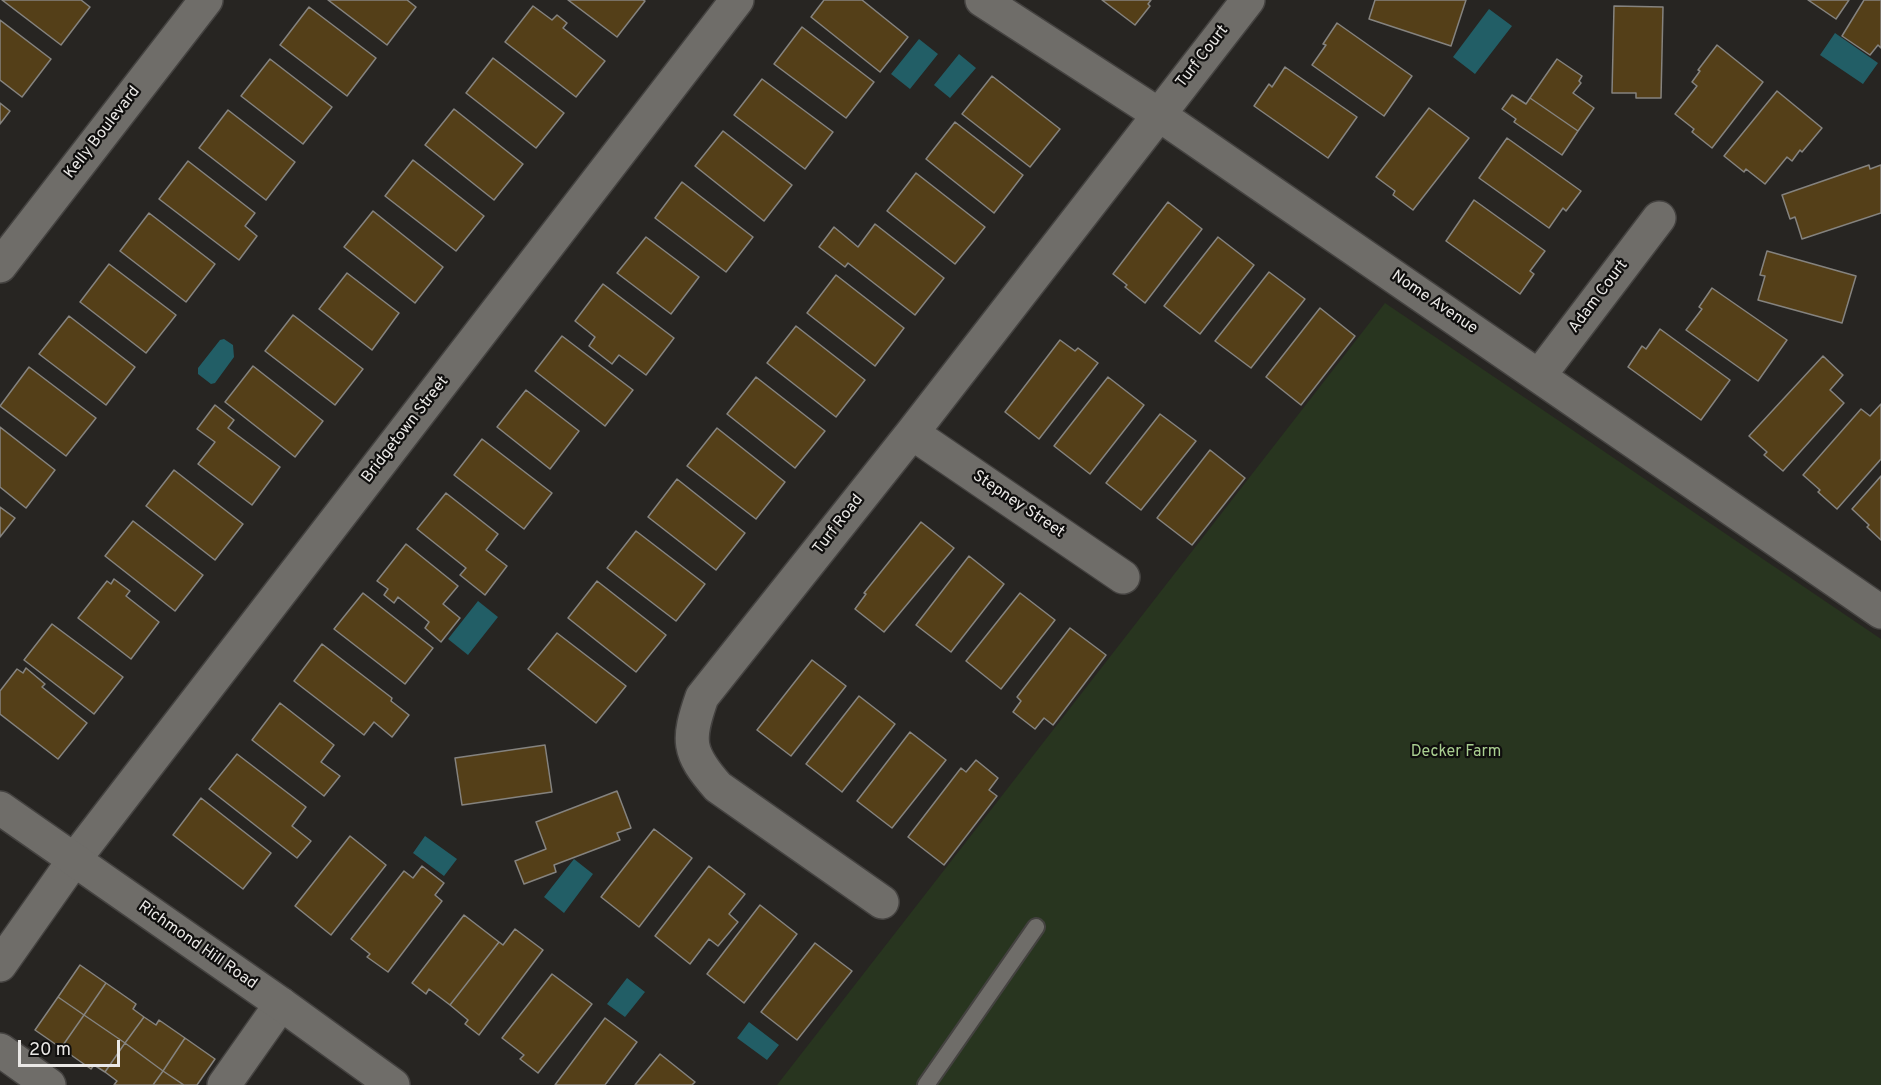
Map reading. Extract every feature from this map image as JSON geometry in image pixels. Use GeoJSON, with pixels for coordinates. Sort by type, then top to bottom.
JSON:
{"type":"FeatureCollection","features":[{"type":"Feature","properties":{"kind":"street","name":"Kelly Boulevard"},"geometry":{"type":"LineString","coordinates":[[0,266],[206,0]]}},
{"type":"Feature","properties":{"kind":"street","name":"Bridgetown Street"},"geometry":{"type":"LineString","coordinates":[[0,965],[74,860],[737,0]]}},
{"type":"Feature","properties":{"kind":"street","name":"Nome Avenue"},"geometry":{"type":"LineString","coordinates":[[982,0],[1158,114],[1881,612]]}},
{"type":"Feature","properties":{"kind":"street","name":"Turf Court"},"geometry":{"type":"LineString","coordinates":[[1158,114],[1248,0]]}},
{"type":"Feature","properties":{"kind":"street","name":"Turf Road"},"geometry":{"type":"LineString","coordinates":[[882,903],[718,786],[701,767],[691,745],[693,722],[702,697],[912,433],[1158,114]]}},
{"type":"Feature","properties":{"kind":"street","name":"Adam Court"},"geometry":{"type":"LineString","coordinates":[[1539,376],[1659,218]]}},
{"type":"Feature","properties":{"kind":"street","name":"Stepney Street"},"geometry":{"type":"LineString","coordinates":[[912,433],[1124,577]]}},
{"type":"Feature","properties":{"kind":"street","name":"Richmond Hill Road"},"geometry":{"type":"LineString","coordinates":[[0,808],[393,1085]]}},
{"type":"Feature","properties":{"kind":"street"},"geometry":{"type":"LineString","coordinates":[[224,1085],[280,1004]]}},
{"type":"Feature","properties":{"kind":"street"},"geometry":{"type":"LineString","coordinates":[[0,1050],[49,1085]]}},
{"type":"Feature","properties":{"kind":"lane"},"geometry":{"type":"LineString","coordinates":[[926,1085],[1036,927]]}},
{"type":"Feature","properties":{"kind":"green space","name":"Decker Farm"},"geometry":{"type":"Polygon","coordinates":[[[1385,303],[1881,639],[1881,1085],[777,1085],[1385,303]]]}},
{"type":"Feature","properties":{"kind":"water"},"geometry":{"type":"Polygon","coordinates":[[[1489,9],[1512,26],[1475,74],[1453,57],[1489,9]]]}},
{"type":"Feature","properties":{"kind":"water"},"geometry":{"type":"Polygon","coordinates":[[[1835,33],[1878,63],[1863,84],[1820,55],[1835,33]]]}},
{"type":"Feature","properties":{"kind":"water"},"geometry":{"type":"Polygon","coordinates":[[[919,39],[938,54],[910,89],[891,74],[919,39]]]}},
{"type":"Feature","properties":{"kind":"water"},"geometry":{"type":"Polygon","coordinates":[[[959,54],[976,68],[950,98],[934,85],[959,54]]]}},
{"type":"Feature","properties":{"kind":"water"},"geometry":{"type":"Polygon","coordinates":[[[224,339],[233,345],[234,357],[215,383],[211,384],[198,374],[198,368],[220,340],[224,339]]]}},
{"type":"Feature","properties":{"kind":"water"},"geometry":{"type":"Polygon","coordinates":[[[478,601],[498,617],[468,655],[448,639],[478,601]]]}},
{"type":"Feature","properties":{"kind":"water"},"geometry":{"type":"Polygon","coordinates":[[[425,836],[457,859],[444,876],[413,853],[425,836]]]}},
{"type":"Feature","properties":{"kind":"water"},"geometry":{"type":"Polygon","coordinates":[[[574,859],[593,874],[564,913],[544,897],[574,859]]]}},
{"type":"Feature","properties":{"kind":"water"},"geometry":{"type":"Polygon","coordinates":[[[627,978],[645,992],[625,1017],[607,1004],[627,978]]]}},
{"type":"Feature","properties":{"kind":"water"},"geometry":{"type":"Polygon","coordinates":[[[749,1022],[779,1045],[767,1060],[737,1038],[749,1022]]]}},
{"type":"Feature","properties":{"kind":"building"},"geometry":{"type":"Polygon","coordinates":[[[2,0],[81,0],[90,7],[61,45],[2,0]]]}},
{"type":"Feature","properties":{"kind":"building"},"geometry":{"type":"Polygon","coordinates":[[[328,0],[407,0],[416,7],[387,45],[328,0]]]}},
{"type":"Feature","properties":{"kind":"building"},"geometry":{"type":"Polygon","coordinates":[[[568,0],[643,0],[645,1],[617,37],[568,0]]]}},
{"type":"Feature","properties":{"kind":"building"},"geometry":{"type":"Polygon","coordinates":[[[824,0],[862,0],[908,37],[880,72],[811,17],[824,0]]]}},
{"type":"Feature","properties":{"kind":"building"},"geometry":{"type":"Polygon","coordinates":[[[1102,0],[1151,0],[1148,4],[1150,6],[1135,25],[1102,0]]]}},
{"type":"Feature","properties":{"kind":"building"},"geometry":{"type":"Polygon","coordinates":[[[1375,0],[1466,0],[1451,46],[1369,19],[1375,0]]]}},
{"type":"Feature","properties":{"kind":"building"},"geometry":{"type":"Polygon","coordinates":[[[1808,0],[1849,0],[1836,19],[1808,0]]]}},
{"type":"Feature","properties":{"kind":"building"},"geometry":{"type":"Polygon","coordinates":[[[1864,0],[1881,0],[1881,48],[1878,45],[1870,55],[1842,36],[1864,0]]]}},
{"type":"Feature","properties":{"kind":"building"},"geometry":{"type":"Polygon","coordinates":[[[533,6],[552,20],[557,15],[567,23],[563,28],[605,61],[576,97],[505,42],[533,6]]]}},
{"type":"Feature","properties":{"kind":"building"},"geometry":{"type":"Polygon","coordinates":[[[1614,6],[1663,7],[1661,98],[1636,98],[1636,93],[1612,93],[1614,6]]]}},
{"type":"Feature","properties":{"kind":"building"},"geometry":{"type":"Polygon","coordinates":[[[309,7],[376,58],[347,96],[280,45],[309,7]]]}},
{"type":"Feature","properties":{"kind":"building"},"geometry":{"type":"Polygon","coordinates":[[[0,20],[51,59],[22,97],[0,80],[0,20]]]}},
{"type":"Feature","properties":{"kind":"building"},"geometry":{"type":"Polygon","coordinates":[[[1337,23],[1412,76],[1384,116],[1312,65],[1326,45],[1323,44],[1337,23]]]}},
{"type":"Feature","properties":{"kind":"building"},"geometry":{"type":"Polygon","coordinates":[[[802,27],[874,82],[846,118],[774,64],[802,27]]]}},
{"type":"Feature","properties":{"kind":"building"},"geometry":{"type":"Polygon","coordinates":[[[1717,45],[1763,82],[1712,148],[1692,132],[1694,129],[1675,114],[1697,86],[1692,82],[1717,45]]]}},
{"type":"Feature","properties":{"kind":"building"},"geometry":{"type":"Polygon","coordinates":[[[493,58],[564,113],[536,148],[466,93],[493,58]]]}},
{"type":"Feature","properties":{"kind":"building"},"geometry":{"type":"Polygon","coordinates":[[[270,59],[332,107],[303,144],[241,96],[270,59]]]}},
{"type":"Feature","properties":{"kind":"building"},"geometry":{"type":"Polygon","coordinates":[[[1557,59],[1582,76],[1579,81],[1581,83],[1573,93],[1594,108],[1578,131],[1530,98],[1557,59]]]}},
{"type":"Feature","properties":{"kind":"building"},"geometry":{"type":"Polygon","coordinates":[[[1285,67],[1357,117],[1328,158],[1254,106],[1269,84],[1272,87],[1285,67]]]}},
{"type":"Feature","properties":{"kind":"building"},"geometry":{"type":"Polygon","coordinates":[[[992,76],[1060,129],[1030,167],[962,114],[992,76]]]}},
{"type":"Feature","properties":{"kind":"building"},"geometry":{"type":"Polygon","coordinates":[[[762,79],[833,132],[805,169],[734,115],[762,79]]]}},
{"type":"Feature","properties":{"kind":"building"},"geometry":{"type":"Polygon","coordinates":[[[1777,91],[1822,128],[1792,161],[1787,157],[1765,184],[1746,169],[1744,172],[1724,156],[1777,91]]]}},
{"type":"Feature","properties":{"kind":"building"},"geometry":{"type":"Polygon","coordinates":[[[1512,95],[1526,104],[1530,98],[1578,131],[1562,155],[1514,122],[1516,119],[1502,109],[1512,95]]]}},
{"type":"Feature","properties":{"kind":"building"},"geometry":{"type":"Polygon","coordinates":[[[0,103],[10,111],[0,124],[0,103]]]}},
{"type":"Feature","properties":{"kind":"building"},"geometry":{"type":"Polygon","coordinates":[[[1429,108],[1469,138],[1413,210],[1393,195],[1395,191],[1376,177],[1429,108]]]}},
{"type":"Feature","properties":{"kind":"building"},"geometry":{"type":"Polygon","coordinates":[[[454,109],[523,164],[494,200],[425,145],[454,109]]]}},
{"type":"Feature","properties":{"kind":"building"},"geometry":{"type":"Polygon","coordinates":[[[228,110],[295,162],[266,200],[199,148],[228,110]]]}},
{"type":"Feature","properties":{"kind":"building"},"geometry":{"type":"Polygon","coordinates":[[[955,122],[1023,175],[994,213],[926,159],[955,122]]]}},
{"type":"Feature","properties":{"kind":"building"},"geometry":{"type":"Polygon","coordinates":[[[723,131],[792,185],[764,221],[695,166],[723,131]]]}},
{"type":"Feature","properties":{"kind":"building"},"geometry":{"type":"Polygon","coordinates":[[[1507,138],[1581,191],[1566,211],[1563,208],[1549,228],[1479,178],[1507,138]]]}},
{"type":"Feature","properties":{"kind":"building"},"geometry":{"type":"Polygon","coordinates":[[[413,160],[484,216],[456,251],[385,196],[413,160]]]}},
{"type":"Feature","properties":{"kind":"building"},"geometry":{"type":"Polygon","coordinates":[[[188,161],[255,213],[245,226],[257,236],[239,260],[159,199],[188,161]]]}},
{"type":"Feature","properties":{"kind":"building"},"geometry":{"type":"Polygon","coordinates":[[[1869,165],[1870,169],[1881,165],[1881,213],[1802,239],[1795,217],[1790,219],[1782,195],[1869,165]]]}},
{"type":"Feature","properties":{"kind":"building"},"geometry":{"type":"Polygon","coordinates":[[[916,173],[985,227],[955,264],[887,211],[916,173]]]}},
{"type":"Feature","properties":{"kind":"building"},"geometry":{"type":"Polygon","coordinates":[[[682,182],[753,237],[726,272],[655,218],[682,182]]]}},
{"type":"Feature","properties":{"kind":"building"},"geometry":{"type":"Polygon","coordinates":[[[1474,200],[1545,251],[1530,271],[1534,274],[1520,294],[1446,241],[1474,200]]]}},
{"type":"Feature","properties":{"kind":"building"},"geometry":{"type":"Polygon","coordinates":[[[1168,202],[1202,229],[1145,303],[1113,274],[1168,202]]]}},
{"type":"Feature","properties":{"kind":"building"},"geometry":{"type":"Polygon","coordinates":[[[373,211],[443,267],[415,303],[344,247],[373,211]]]}},
{"type":"Feature","properties":{"kind":"building"},"geometry":{"type":"Polygon","coordinates":[[[149,213],[215,264],[186,302],[120,251],[149,213]]]}},
{"type":"Feature","properties":{"kind":"building"},"geometry":{"type":"Polygon","coordinates":[[[875,224],[944,278],[915,315],[848,263],[845,267],[819,247],[834,227],[858,247],[875,224]]]}},
{"type":"Feature","properties":{"kind":"building"},"geometry":{"type":"Polygon","coordinates":[[[646,237],[699,277],[671,314],[617,273],[646,237]]]}},
{"type":"Feature","properties":{"kind":"building"},"geometry":{"type":"Polygon","coordinates":[[[1218,237],[1254,265],[1200,334],[1164,306],[1218,237]]]}},
{"type":"Feature","properties":{"kind":"building"},"geometry":{"type":"Polygon","coordinates":[[[1767,251],[1856,276],[1842,323],[1758,300],[1765,276],[1760,275],[1767,251]]]}},
{"type":"Feature","properties":{"kind":"building"},"geometry":{"type":"Polygon","coordinates":[[[109,264],[176,315],[146,353],[80,302],[109,264]]]}},
{"type":"Feature","properties":{"kind":"building"},"geometry":{"type":"Polygon","coordinates":[[[1269,272],[1305,299],[1251,368],[1215,341],[1269,272]]]}},
{"type":"Feature","properties":{"kind":"building"},"geometry":{"type":"Polygon","coordinates":[[[347,273],[399,313],[372,350],[319,309],[347,273]]]}},
{"type":"Feature","properties":{"kind":"building"},"geometry":{"type":"Polygon","coordinates":[[[836,275],[904,328],[875,366],[807,313],[836,275]]]}},
{"type":"Feature","properties":{"kind":"building"},"geometry":{"type":"Polygon","coordinates":[[[603,284],[674,338],[646,375],[619,355],[612,364],[589,346],[595,337],[575,321],[603,284]]]}},
{"type":"Feature","properties":{"kind":"building"},"geometry":{"type":"Polygon","coordinates":[[[1712,288],[1787,340],[1758,381],[1686,330],[1702,309],[1699,307],[1712,288]]]}},
{"type":"Feature","properties":{"kind":"building"},"geometry":{"type":"Polygon","coordinates":[[[1320,308],[1355,336],[1301,405],[1266,377],[1320,308]]]}},
{"type":"Feature","properties":{"kind":"building"},"geometry":{"type":"Polygon","coordinates":[[[293,315],[363,369],[335,405],[265,351],[293,315]]]}},
{"type":"Feature","properties":{"kind":"building"},"geometry":{"type":"Polygon","coordinates":[[[69,316],[135,367],[106,405],[39,354],[69,316]]]}},
{"type":"Feature","properties":{"kind":"building"},"geometry":{"type":"Polygon","coordinates":[[[796,326],[865,380],[836,417],[767,363],[796,326]]]}},
{"type":"Feature","properties":{"kind":"building"},"geometry":{"type":"Polygon","coordinates":[[[1660,329],[1730,380],[1701,420],[1628,367],[1642,346],[1646,349],[1660,329]]]}},
{"type":"Feature","properties":{"kind":"building"},"geometry":{"type":"Polygon","coordinates":[[[562,336],[633,390],[605,426],[535,371],[562,336]]]}},
{"type":"Feature","properties":{"kind":"building"},"geometry":{"type":"Polygon","coordinates":[[[1060,340],[1075,351],[1078,348],[1098,363],[1039,439],[1005,412],[1060,340]]]}},
{"type":"Feature","properties":{"kind":"building"},"geometry":{"type":"Polygon","coordinates":[[[1823,356],[1843,375],[1830,390],[1844,403],[1783,471],[1764,455],[1767,452],[1749,436],[1823,356]]]}},
{"type":"Feature","properties":{"kind":"building"},"geometry":{"type":"Polygon","coordinates":[[[253,366],[323,421],[295,457],[225,402],[253,366]]]}},
{"type":"Feature","properties":{"kind":"building"},"geometry":{"type":"Polygon","coordinates":[[[29,367],[96,418],[66,456],[0,406],[29,367]]]}},
{"type":"Feature","properties":{"kind":"building"},"geometry":{"type":"Polygon","coordinates":[[[756,377],[825,431],[795,468],[727,414],[756,377]]]}},
{"type":"Feature","properties":{"kind":"building"},"geometry":{"type":"Polygon","coordinates":[[[1108,377],[1144,405],[1090,474],[1054,446],[1108,377]]]}},
{"type":"Feature","properties":{"kind":"building"},"geometry":{"type":"Polygon","coordinates":[[[526,390],[579,431],[550,469],[497,427],[526,390]]]}},
{"type":"Feature","properties":{"kind":"building"},"geometry":{"type":"Polygon","coordinates":[[[1881,404],[1881,459],[1837,509],[1803,475],[1861,409],[1870,416],[1881,404]]]}},
{"type":"Feature","properties":{"kind":"building"},"geometry":{"type":"Polygon","coordinates":[[[215,405],[234,420],[228,428],[280,467],[252,505],[198,464],[215,442],[197,429],[215,405]]]}},
{"type":"Feature","properties":{"kind":"building"},"geometry":{"type":"Polygon","coordinates":[[[1160,414],[1196,441],[1141,510],[1106,483],[1160,414]]]}},
{"type":"Feature","properties":{"kind":"building"},"geometry":{"type":"Polygon","coordinates":[[[0,427],[55,470],[26,508],[0,487],[0,427]]]}},
{"type":"Feature","properties":{"kind":"building"},"geometry":{"type":"Polygon","coordinates":[[[717,428],[785,482],[756,519],[687,466],[717,428]]]}},
{"type":"Feature","properties":{"kind":"building"},"geometry":{"type":"Polygon","coordinates":[[[482,439],[552,493],[524,529],[454,475],[482,439]]]}},
{"type":"Feature","properties":{"kind":"building"},"geometry":{"type":"Polygon","coordinates":[[[1210,450],[1245,478],[1192,545],[1157,518],[1210,450]]]}},
{"type":"Feature","properties":{"kind":"building"},"geometry":{"type":"Polygon","coordinates":[[[174,470],[243,524],[215,560],[146,506],[174,470]]]}},
{"type":"Feature","properties":{"kind":"building"},"geometry":{"type":"Polygon","coordinates":[[[1881,476],[1881,540],[1852,509],[1881,476]]]}},
{"type":"Feature","properties":{"kind":"building"},"geometry":{"type":"Polygon","coordinates":[[[677,479],[745,533],[716,570],[648,517],[677,479]]]}},
{"type":"Feature","properties":{"kind":"building"},"geometry":{"type":"Polygon","coordinates":[[[446,493],[498,534],[486,550],[507,566],[485,595],[460,575],[466,568],[417,529],[446,493]]]}},
{"type":"Feature","properties":{"kind":"building"},"geometry":{"type":"Polygon","coordinates":[[[0,507],[15,518],[0,537],[0,507]]]}},
{"type":"Feature","properties":{"kind":"building"},"geometry":{"type":"Polygon","coordinates":[[[133,521],[203,575],[175,611],[105,556],[133,521]]]}},
{"type":"Feature","properties":{"kind":"building"},"geometry":{"type":"Polygon","coordinates":[[[921,522],[954,548],[884,632],[855,609],[866,594],[864,593],[921,522]]]}},
{"type":"Feature","properties":{"kind":"building"},"geometry":{"type":"Polygon","coordinates":[[[636,531],[705,584],[676,621],[607,568],[636,531]]]}},
{"type":"Feature","properties":{"kind":"building"},"geometry":{"type":"Polygon","coordinates":[[[406,544],[458,586],[443,604],[460,618],[441,642],[425,628],[429,622],[398,597],[394,603],[384,595],[388,589],[377,581],[406,544]]]}},
{"type":"Feature","properties":{"kind":"building"},"geometry":{"type":"Polygon","coordinates":[[[969,556],[1004,584],[951,652],[916,625],[969,556]]]}},
{"type":"Feature","properties":{"kind":"building"},"geometry":{"type":"Polygon","coordinates":[[[114,579],[130,591],[126,596],[159,622],[131,659],[78,618],[107,581],[111,584],[114,579]]]}},
{"type":"Feature","properties":{"kind":"building"},"geometry":{"type":"Polygon","coordinates":[[[597,581],[666,635],[636,672],[568,618],[597,581]]]}},
{"type":"Feature","properties":{"kind":"building"},"geometry":{"type":"Polygon","coordinates":[[[363,593],[433,648],[405,684],[334,629],[363,593]]]}},
{"type":"Feature","properties":{"kind":"building"},"geometry":{"type":"Polygon","coordinates":[[[1020,593],[1055,620],[1001,689],[966,661],[1020,593]]]}},
{"type":"Feature","properties":{"kind":"building"},"geometry":{"type":"Polygon","coordinates":[[[52,624],[123,677],[94,714],[24,660],[52,624]]]}},
{"type":"Feature","properties":{"kind":"building"},"geometry":{"type":"Polygon","coordinates":[[[1070,628],[1106,655],[1053,725],[1044,718],[1035,729],[1013,712],[1021,701],[1017,697],[1070,628]]]}},
{"type":"Feature","properties":{"kind":"building"},"geometry":{"type":"Polygon","coordinates":[[[557,633],[626,686],[596,723],[528,669],[557,633]]]}},
{"type":"Feature","properties":{"kind":"building"},"geometry":{"type":"Polygon","coordinates":[[[322,644],[392,698],[391,701],[409,715],[392,737],[374,722],[364,735],[294,681],[322,644]]]}},
{"type":"Feature","properties":{"kind":"building"},"geometry":{"type":"Polygon","coordinates":[[[812,660],[846,686],[791,756],[757,730],[812,660]]]}},
{"type":"Feature","properties":{"kind":"building"},"geometry":{"type":"Polygon","coordinates":[[[26,668],[45,684],[42,687],[87,723],[58,759],[0,714],[0,691],[17,669],[23,673],[26,668]]]}},
{"type":"Feature","properties":{"kind":"building"},"geometry":{"type":"Polygon","coordinates":[[[859,696],[895,724],[842,792],[806,764],[859,696]]]}},
{"type":"Feature","properties":{"kind":"building"},"geometry":{"type":"Polygon","coordinates":[[[280,703],[334,745],[321,762],[340,776],[324,796],[252,740],[280,703]]]}},
{"type":"Feature","properties":{"kind":"building"},"geometry":{"type":"Polygon","coordinates":[[[910,732],[946,760],[892,828],[857,801],[910,732]]]}},
{"type":"Feature","properties":{"kind":"building"},"geometry":{"type":"Polygon","coordinates":[[[545,745],[552,792],[462,805],[455,758],[545,745]]]}},
{"type":"Feature","properties":{"kind":"building"},"geometry":{"type":"Polygon","coordinates":[[[237,754],[306,807],[292,826],[311,841],[297,858],[209,789],[237,754]]]}},
{"type":"Feature","properties":{"kind":"building"},"geometry":{"type":"Polygon","coordinates":[[[976,760],[998,778],[989,790],[997,796],[944,865],[908,837],[961,768],[966,772],[976,760]]]}},
{"type":"Feature","properties":{"kind":"building"},"geometry":{"type":"Polygon","coordinates":[[[617,791],[631,828],[617,833],[620,840],[554,865],[556,872],[524,884],[515,861],[546,849],[536,822],[617,791]]]}},
{"type":"Feature","properties":{"kind":"building"},"geometry":{"type":"Polygon","coordinates":[[[201,798],[271,853],[243,889],[173,835],[201,798]]]}},
{"type":"Feature","properties":{"kind":"building"},"geometry":{"type":"Polygon","coordinates":[[[654,829],[692,858],[639,927],[601,897],[654,829]]]}},
{"type":"Feature","properties":{"kind":"building"},"geometry":{"type":"Polygon","coordinates":[[[350,836],[386,865],[331,935],[295,906],[350,836]]]}},
{"type":"Feature","properties":{"kind":"building"},"geometry":{"type":"Polygon","coordinates":[[[422,866],[444,883],[435,895],[442,901],[388,972],[367,957],[370,954],[351,939],[404,871],[413,878],[422,866]]]}},
{"type":"Feature","properties":{"kind":"building"},"geometry":{"type":"Polygon","coordinates":[[[709,866],[745,894],[729,914],[738,922],[718,946],[709,939],[690,964],[655,936],[709,866]]]}},
{"type":"Feature","properties":{"kind":"building"},"geometry":{"type":"Polygon","coordinates":[[[760,905],[797,934],[744,1003],[707,974],[760,905]]]}},
{"type":"Feature","properties":{"kind":"building"},"geometry":{"type":"Polygon","coordinates":[[[464,915],[499,942],[450,1005],[429,989],[426,994],[412,983],[464,915]]]}},
{"type":"Feature","properties":{"kind":"building"},"geometry":{"type":"Polygon","coordinates":[[[515,929],[543,950],[479,1035],[465,1024],[468,1020],[450,1005],[499,942],[503,945],[515,929]]]}},
{"type":"Feature","properties":{"kind":"building"},"geometry":{"type":"Polygon","coordinates":[[[815,943],[852,971],[797,1040],[761,1012],[815,943]]]}},
{"type":"Feature","properties":{"kind":"building"},"geometry":{"type":"Polygon","coordinates":[[[80,965],[106,983],[84,1015],[58,997],[80,965]]]}},
{"type":"Feature","properties":{"kind":"building"},"geometry":{"type":"Polygon","coordinates":[[[552,974],[592,1004],[538,1073],[520,1059],[524,1055],[502,1038],[552,974]]]}},
{"type":"Feature","properties":{"kind":"building"},"geometry":{"type":"Polygon","coordinates":[[[106,983],[136,1004],[133,1009],[144,1017],[125,1043],[84,1015],[106,983]]]}},
{"type":"Feature","properties":{"kind":"building"},"geometry":{"type":"Polygon","coordinates":[[[58,997],[84,1015],[61,1048],[35,1030],[58,997]]]}},
{"type":"Feature","properties":{"kind":"building"},"geometry":{"type":"Polygon","coordinates":[[[84,1015],[125,1043],[105,1072],[94,1065],[91,1069],[61,1048],[84,1015]]]}},
{"type":"Feature","properties":{"kind":"building"},"geometry":{"type":"Polygon","coordinates":[[[144,1017],[156,1025],[159,1020],[185,1038],[163,1071],[125,1043],[144,1017]]]}},
{"type":"Feature","properties":{"kind":"building"},"geometry":{"type":"Polygon","coordinates":[[[605,1018],[637,1042],[605,1085],[555,1085],[605,1018]]]}},
{"type":"Feature","properties":{"kind":"building"},"geometry":{"type":"Polygon","coordinates":[[[185,1038],[215,1059],[197,1085],[184,1085],[163,1071],[185,1038]]]}},
{"type":"Feature","properties":{"kind":"building"},"geometry":{"type":"Polygon","coordinates":[[[125,1043],[163,1071],[153,1085],[114,1085],[117,1081],[105,1072],[125,1043]]]}},
{"type":"Feature","properties":{"kind":"building"},"geometry":{"type":"Polygon","coordinates":[[[660,1054],[695,1082],[692,1085],[635,1085],[660,1054]]]}},
{"type":"Feature","properties":{"kind":"building"},"geometry":{"type":"Polygon","coordinates":[[[163,1071],[184,1085],[153,1085],[163,1071]]]}}]}
